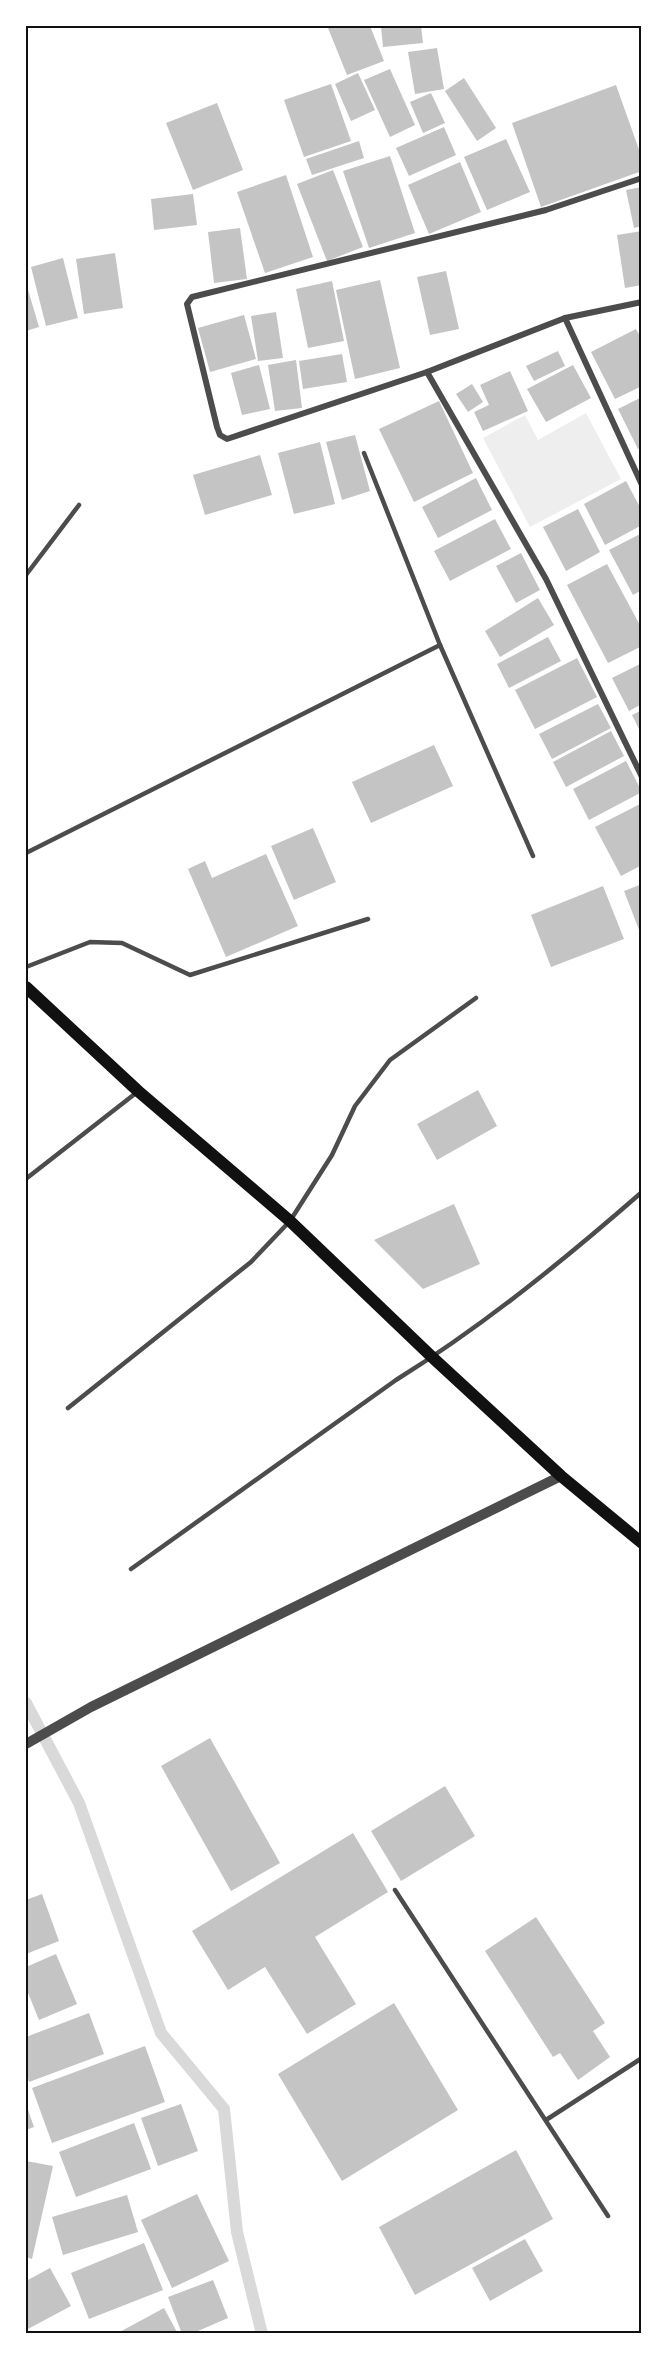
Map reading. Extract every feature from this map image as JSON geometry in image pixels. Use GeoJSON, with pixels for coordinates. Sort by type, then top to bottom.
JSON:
{"type":"FeatureCollection","features":[{"type":"Feature","properties":{"kind":"main road"},"geometry":{"type":"LineString","coordinates":[[26,987],[138,1091],[290,1221],[561,1476],[642,1543]]}},
{"type":"Feature","properties":{"kind":"street"},"geometry":{"type":"LineString","coordinates":[[642,178],[546,210],[192,297],[189,300],[189,310],[217,426],[220,435],[227,439],[427,372],[566,318],[642,302]]}},
{"type":"Feature","properties":{"kind":"street"},"geometry":{"type":"LineString","coordinates":[[566,318],[642,485]]}},
{"type":"Feature","properties":{"kind":"street"},"geometry":{"type":"LineString","coordinates":[[427,372],[546,579],[642,777]]}},
{"type":"Feature","properties":{"kind":"street"},"geometry":{"type":"LineString","coordinates":[[26,1744],[91,1707],[561,1476]]}},
{"type":"Feature","properties":{"kind":"lane"},"geometry":{"type":"LineString","coordinates":[[364,453],[440,645],[533,856]]}},
{"type":"Feature","properties":{"kind":"lane"},"geometry":{"type":"LineString","coordinates":[[26,575],[79,505]]}},
{"type":"Feature","properties":{"kind":"lane"},"geometry":{"type":"LineString","coordinates":[[26,853],[440,645]]}},
{"type":"Feature","properties":{"kind":"lane"},"geometry":{"type":"LineString","coordinates":[[26,967],[90,942],[122,943],[190,975],[368,919]]}},
{"type":"Feature","properties":{"kind":"lane"},"geometry":{"type":"LineString","coordinates":[[68,1408],[251,1262],[290,1221],[332,1155],[355,1106],[390,1060],[476,998]]}},
{"type":"Feature","properties":{"kind":"lane"},"geometry":{"type":"LineString","coordinates":[[27,1178],[138,1091]]}},
{"type":"Feature","properties":{"kind":"lane"},"geometry":{"type":"LineString","coordinates":[[131,1569],[396,1380],[432,1357],[565,1260],[642,1192]]}},
{"type":"Feature","properties":{"kind":"lane"},"geometry":{"type":"LineString","coordinates":[[395,1890],[608,2216]]}},
{"type":"Feature","properties":{"kind":"lane"},"geometry":{"type":"LineString","coordinates":[[546,2120],[642,2058]]}},
{"type":"Feature","properties":{"kind":"shaded area"},"geometry":{"type":"Polygon","coordinates":[[[586,413],[621,479],[530,527],[483,438],[525,415],[538,440],[586,413]]]}},
{"type":"Feature","properties":{"kind":"building"},"geometry":{"type":"Polygon","coordinates":[[[370,26],[384,61],[347,75],[328,28],[370,26]]]}},
{"type":"Feature","properties":{"kind":"building"},"geometry":{"type":"Polygon","coordinates":[[[421,26],[423,43],[383,47],[381,27],[421,26]]]}},
{"type":"Feature","properties":{"kind":"building"},"geometry":{"type":"Polygon","coordinates":[[[437,48],[444,89],[415,94],[408,52],[437,48]]]}},
{"type":"Feature","properties":{"kind":"building"},"geometry":{"type":"Polygon","coordinates":[[[390,69],[415,125],[390,137],[364,80],[390,69]]]}},
{"type":"Feature","properties":{"kind":"building"},"geometry":{"type":"Polygon","coordinates":[[[358,73],[375,110],[351,121],[335,84],[358,73]]]}},
{"type":"Feature","properties":{"kind":"building"},"geometry":{"type":"Polygon","coordinates":[[[464,78],[496,128],[477,141],[445,91],[464,78]]]}},
{"type":"Feature","properties":{"kind":"building"},"geometry":{"type":"Polygon","coordinates":[[[331,84],[351,141],[304,157],[284,100],[331,84]]]}},
{"type":"Feature","properties":{"kind":"building"},"geometry":{"type":"Polygon","coordinates":[[[616,85],[642,158],[642,171],[541,207],[512,123],[616,85]]]}},
{"type":"Feature","properties":{"kind":"building"},"geometry":{"type":"Polygon","coordinates":[[[431,93],[445,123],[423,133],[410,102],[431,93]]]}},
{"type":"Feature","properties":{"kind":"building"},"geometry":{"type":"Polygon","coordinates":[[[217,103],[243,170],[193,190],[166,123],[217,103]]]}},
{"type":"Feature","properties":{"kind":"building"},"geometry":{"type":"Polygon","coordinates":[[[444,127],[456,155],[409,176],[396,148],[444,127]]]}},
{"type":"Feature","properties":{"kind":"building"},"geometry":{"type":"Polygon","coordinates":[[[506,139],[530,192],[487,210],[464,157],[506,139]]]}},
{"type":"Feature","properties":{"kind":"building"},"geometry":{"type":"Polygon","coordinates":[[[359,141],[364,158],[312,175],[306,159],[359,141]]]}},
{"type":"Feature","properties":{"kind":"building"},"geometry":{"type":"Polygon","coordinates":[[[390,156],[415,233],[369,248],[343,171],[390,156]]]}},
{"type":"Feature","properties":{"kind":"building"},"geometry":{"type":"Polygon","coordinates":[[[460,162],[481,212],[429,234],[408,185],[460,162]]]}},
{"type":"Feature","properties":{"kind":"building"},"geometry":{"type":"Polygon","coordinates":[[[333,170],[363,247],[327,261],[297,184],[333,170]]]}},
{"type":"Feature","properties":{"kind":"building"},"geometry":{"type":"Polygon","coordinates":[[[286,175],[313,257],[265,273],[237,192],[286,175]]]}},
{"type":"Feature","properties":{"kind":"building"},"geometry":{"type":"Polygon","coordinates":[[[642,187],[642,226],[634,228],[626,190],[642,187]]]}},
{"type":"Feature","properties":{"kind":"building"},"geometry":{"type":"Polygon","coordinates":[[[193,194],[197,225],[154,230],[151,199],[193,194]]]}},
{"type":"Feature","properties":{"kind":"building"},"geometry":{"type":"Polygon","coordinates":[[[240,228],[247,279],[214,283],[208,232],[240,228]]]}},
{"type":"Feature","properties":{"kind":"building"},"geometry":{"type":"Polygon","coordinates":[[[642,231],[642,285],[625,288],[617,235],[642,231]]]}},
{"type":"Feature","properties":{"kind":"building"},"geometry":{"type":"Polygon","coordinates":[[[115,253],[123,308],[84,314],[76,259],[115,253]]]}},
{"type":"Feature","properties":{"kind":"building"},"geometry":{"type":"Polygon","coordinates":[[[63,258],[78,318],[46,326],[31,267],[63,258]]]}},
{"type":"Feature","properties":{"kind":"building"},"geometry":{"type":"Polygon","coordinates":[[[446,271],[459,329],[430,335],[417,277],[446,271]]]}},
{"type":"Feature","properties":{"kind":"building"},"geometry":{"type":"Polygon","coordinates":[[[380,280],[400,368],[355,379],[336,290],[380,280]]]}},
{"type":"Feature","properties":{"kind":"building"},"geometry":{"type":"Polygon","coordinates":[[[332,281],[344,341],[308,348],[296,289],[332,281]]]}},
{"type":"Feature","properties":{"kind":"building"},"geometry":{"type":"Polygon","coordinates":[[[26,283],[39,327],[26,331],[26,283]]]}},
{"type":"Feature","properties":{"kind":"building"},"geometry":{"type":"Polygon","coordinates":[[[276,312],[283,358],[258,361],[251,316],[276,312]]]}},
{"type":"Feature","properties":{"kind":"building"},"geometry":{"type":"Polygon","coordinates":[[[244,315],[256,359],[210,372],[198,328],[244,315]]]}},
{"type":"Feature","properties":{"kind":"building"},"geometry":{"type":"Polygon","coordinates":[[[636,329],[642,340],[642,386],[615,399],[591,352],[636,329]]]}},
{"type":"Feature","properties":{"kind":"building"},"geometry":{"type":"Polygon","coordinates":[[[558,351],[565,366],[534,381],[526,366],[558,351]]]}},
{"type":"Feature","properties":{"kind":"building"},"geometry":{"type":"Polygon","coordinates":[[[342,354],[347,382],[303,389],[299,361],[342,354]]]}},
{"type":"Feature","properties":{"kind":"building"},"geometry":{"type":"Polygon","coordinates":[[[296,360],[302,408],[275,411],[268,365],[296,360]]]}},
{"type":"Feature","properties":{"kind":"building"},"geometry":{"type":"Polygon","coordinates":[[[259,365],[270,409],[242,415],[231,373],[259,365]]]}},
{"type":"Feature","properties":{"kind":"building"},"geometry":{"type":"Polygon","coordinates":[[[573,365],[591,398],[546,422],[527,389],[573,365]]]}},
{"type":"Feature","properties":{"kind":"building"},"geometry":{"type":"Polygon","coordinates":[[[510,371],[528,411],[483,431],[474,412],[489,405],[480,385],[510,371]]]}},
{"type":"Feature","properties":{"kind":"building"},"geometry":{"type":"Polygon","coordinates":[[[472,384],[483,402],[468,412],[456,394],[472,384]]]}},
{"type":"Feature","properties":{"kind":"building"},"geometry":{"type":"Polygon","coordinates":[[[642,397],[642,447],[638,449],[618,409],[642,397]]]}},
{"type":"Feature","properties":{"kind":"building"},"geometry":{"type":"Polygon","coordinates":[[[439,401],[473,473],[414,502],[379,429],[439,401]]]}},
{"type":"Feature","properties":{"kind":"building"},"geometry":{"type":"Polygon","coordinates":[[[355,435],[370,491],[342,500],[326,442],[355,435]]]}},
{"type":"Feature","properties":{"kind":"building"},"geometry":{"type":"Polygon","coordinates":[[[320,442],[335,504],[294,514],[278,453],[320,442]]]}},
{"type":"Feature","properties":{"kind":"building"},"geometry":{"type":"Polygon","coordinates":[[[260,455],[272,495],[205,515],[193,475],[260,455]]]}},
{"type":"Feature","properties":{"kind":"building"},"geometry":{"type":"Polygon","coordinates":[[[476,478],[492,510],[438,538],[422,507],[476,478]]]}},
{"type":"Feature","properties":{"kind":"building"},"geometry":{"type":"Polygon","coordinates":[[[626,481],[642,511],[642,525],[605,545],[584,504],[626,481]]]}},
{"type":"Feature","properties":{"kind":"building"},"geometry":{"type":"Polygon","coordinates":[[[578,509],[600,552],[566,571],[543,527],[578,509]]]}},
{"type":"Feature","properties":{"kind":"building"},"geometry":{"type":"Polygon","coordinates":[[[495,519],[511,549],[450,581],[434,551],[495,519]]]}},
{"type":"Feature","properties":{"kind":"building"},"geometry":{"type":"Polygon","coordinates":[[[642,533],[642,590],[633,595],[609,550],[642,533]]]}},
{"type":"Feature","properties":{"kind":"building"},"geometry":{"type":"Polygon","coordinates":[[[521,553],[540,590],[516,603],[496,566],[521,553]]]}},
{"type":"Feature","properties":{"kind":"building"},"geometry":{"type":"Polygon","coordinates":[[[607,564],[642,629],[642,646],[608,663],[567,585],[607,564]]]}},
{"type":"Feature","properties":{"kind":"building"},"geometry":{"type":"Polygon","coordinates":[[[538,598],[554,625],[500,657],[485,631],[538,598]]]}},
{"type":"Feature","properties":{"kind":"building"},"geometry":{"type":"Polygon","coordinates":[[[548,637],[561,661],[509,688],[497,664],[548,637]]]}},
{"type":"Feature","properties":{"kind":"building"},"geometry":{"type":"Polygon","coordinates":[[[577,658],[597,697],[535,729],[515,690],[577,658]]]}},
{"type":"Feature","properties":{"kind":"building"},"geometry":{"type":"Polygon","coordinates":[[[642,663],[642,704],[629,711],[612,678],[642,663]]]}},
{"type":"Feature","properties":{"kind":"building"},"geometry":{"type":"Polygon","coordinates":[[[598,704],[611,728],[552,759],[539,734],[598,704]]]}},
{"type":"Feature","properties":{"kind":"building"},"geometry":{"type":"Polygon","coordinates":[[[642,710],[642,735],[632,715],[642,710]]]}},
{"type":"Feature","properties":{"kind":"building"},"geometry":{"type":"Polygon","coordinates":[[[611,731],[624,756],[566,787],[553,762],[611,731]]]}},
{"type":"Feature","properties":{"kind":"building"},"geometry":{"type":"Polygon","coordinates":[[[434,745],[453,786],[371,823],[352,782],[434,745]]]}},
{"type":"Feature","properties":{"kind":"building"},"geometry":{"type":"Polygon","coordinates":[[[626,761],[642,792],[589,820],[573,789],[626,761]]]}},
{"type":"Feature","properties":{"kind":"building"},"geometry":{"type":"Polygon","coordinates":[[[642,803],[642,865],[621,876],[595,827],[642,803]]]}},
{"type":"Feature","properties":{"kind":"building"},"geometry":{"type":"Polygon","coordinates":[[[313,828],[336,882],[294,900],[271,846],[313,828]]]}},
{"type":"Feature","properties":{"kind":"building"},"geometry":{"type":"Polygon","coordinates":[[[266,854],[298,926],[226,957],[188,869],[205,861],[212,878],[266,854]]]}},
{"type":"Feature","properties":{"kind":"building"},"geometry":{"type":"Polygon","coordinates":[[[642,884],[642,935],[641,935],[624,891],[642,884]]]}},
{"type":"Feature","properties":{"kind":"building"},"geometry":{"type":"Polygon","coordinates":[[[603,886],[624,939],[551,967],[531,915],[603,886]]]}},
{"type":"Feature","properties":{"kind":"building"},"geometry":{"type":"Polygon","coordinates":[[[478,1090],[497,1126],[437,1160],[417,1124],[478,1090]]]}},
{"type":"Feature","properties":{"kind":"building"},"geometry":{"type":"Polygon","coordinates":[[[454,1204],[480,1264],[423,1289],[374,1240],[454,1204]]]}},
{"type":"Feature","properties":{"kind":"building"},"geometry":{"type":"Polygon","coordinates":[[[210,1738],[280,1863],[231,1891],[161,1766],[210,1738]]]}},
{"type":"Feature","properties":{"kind":"building"},"geometry":{"type":"Polygon","coordinates":[[[445,1786],[475,1836],[401,1881],[371,1831],[445,1786]]]}},
{"type":"Feature","properties":{"kind":"building"},"geometry":{"type":"Polygon","coordinates":[[[353,1833],[388,1892],[315,1937],[356,2004],[307,2034],[265,1967],[228,1990],[192,1931],[353,1833]]]}},
{"type":"Feature","properties":{"kind":"building"},"geometry":{"type":"Polygon","coordinates":[[[42,1894],[59,1941],[26,1954],[26,1900],[42,1894]]]}},
{"type":"Feature","properties":{"kind":"building"},"geometry":{"type":"Polygon","coordinates":[[[536,1917],[605,2023],[593,2031],[610,2057],[578,2080],[560,2053],[553,2057],[485,1951],[536,1917]]]}},
{"type":"Feature","properties":{"kind":"building"},"geometry":{"type":"Polygon","coordinates":[[[56,1954],[77,2004],[39,2020],[26,1988],[26,1967],[56,1954]]]}},
{"type":"Feature","properties":{"kind":"building"},"geometry":{"type":"Polygon","coordinates":[[[394,2003],[458,2110],[342,2181],[278,2074],[394,2003]]]}},
{"type":"Feature","properties":{"kind":"building"},"geometry":{"type":"Polygon","coordinates":[[[89,2013],[104,2054],[29,2082],[26,2072],[26,2037],[89,2013]]]}},
{"type":"Feature","properties":{"kind":"building"},"geometry":{"type":"Polygon","coordinates":[[[145,2046],[165,2102],[52,2143],[32,2088],[145,2046]]]}},
{"type":"Feature","properties":{"kind":"building"},"geometry":{"type":"Polygon","coordinates":[[[26,2104],[34,2127],[26,2130],[26,2104]]]}},
{"type":"Feature","properties":{"kind":"building"},"geometry":{"type":"Polygon","coordinates":[[[181,2104],[198,2151],[158,2166],[141,2118],[181,2104]]]}},
{"type":"Feature","properties":{"kind":"building"},"geometry":{"type":"Polygon","coordinates":[[[134,2123],[151,2169],[76,2197],[59,2152],[134,2123]]]}},
{"type":"Feature","properties":{"kind":"building"},"geometry":{"type":"Polygon","coordinates":[[[516,2150],[553,2219],[415,2295],[379,2227],[516,2150]]]}},
{"type":"Feature","properties":{"kind":"building"},"geometry":{"type":"Polygon","coordinates":[[[26,2161],[53,2166],[32,2259],[26,2257],[26,2161]]]}},
{"type":"Feature","properties":{"kind":"building"},"geometry":{"type":"Polygon","coordinates":[[[197,2194],[229,2261],[172,2288],[141,2220],[197,2194]]]}},
{"type":"Feature","properties":{"kind":"building"},"geometry":{"type":"Polygon","coordinates":[[[127,2195],[138,2232],[63,2255],[52,2217],[127,2195]]]}},
{"type":"Feature","properties":{"kind":"building"},"geometry":{"type":"Polygon","coordinates":[[[525,2239],[543,2271],[490,2301],[472,2268],[525,2239]]]}},
{"type":"Feature","properties":{"kind":"building"},"geometry":{"type":"Polygon","coordinates":[[[144,2243],[163,2290],[89,2319],[71,2273],[144,2243]]]}},
{"type":"Feature","properties":{"kind":"building"},"geometry":{"type":"Polygon","coordinates":[[[50,2268],[71,2306],[26,2330],[26,2281],[50,2268]]]}},
{"type":"Feature","properties":{"kind":"building"},"geometry":{"type":"Polygon","coordinates":[[[213,2280],[228,2318],[191,2334],[182,2334],[168,2297],[213,2280]]]}},
{"type":"Feature","properties":{"kind":"building"},"geometry":{"type":"Polygon","coordinates":[[[164,2308],[178,2334],[116,2334],[164,2308]]]}},
{"type":"Feature","properties":{"kind":"waterway"},"geometry":{"type":"LineString","coordinates":[[26,1703],[79,1803],[161,2033],[224,2109],[237,2232],[262,2334]]}}]}
